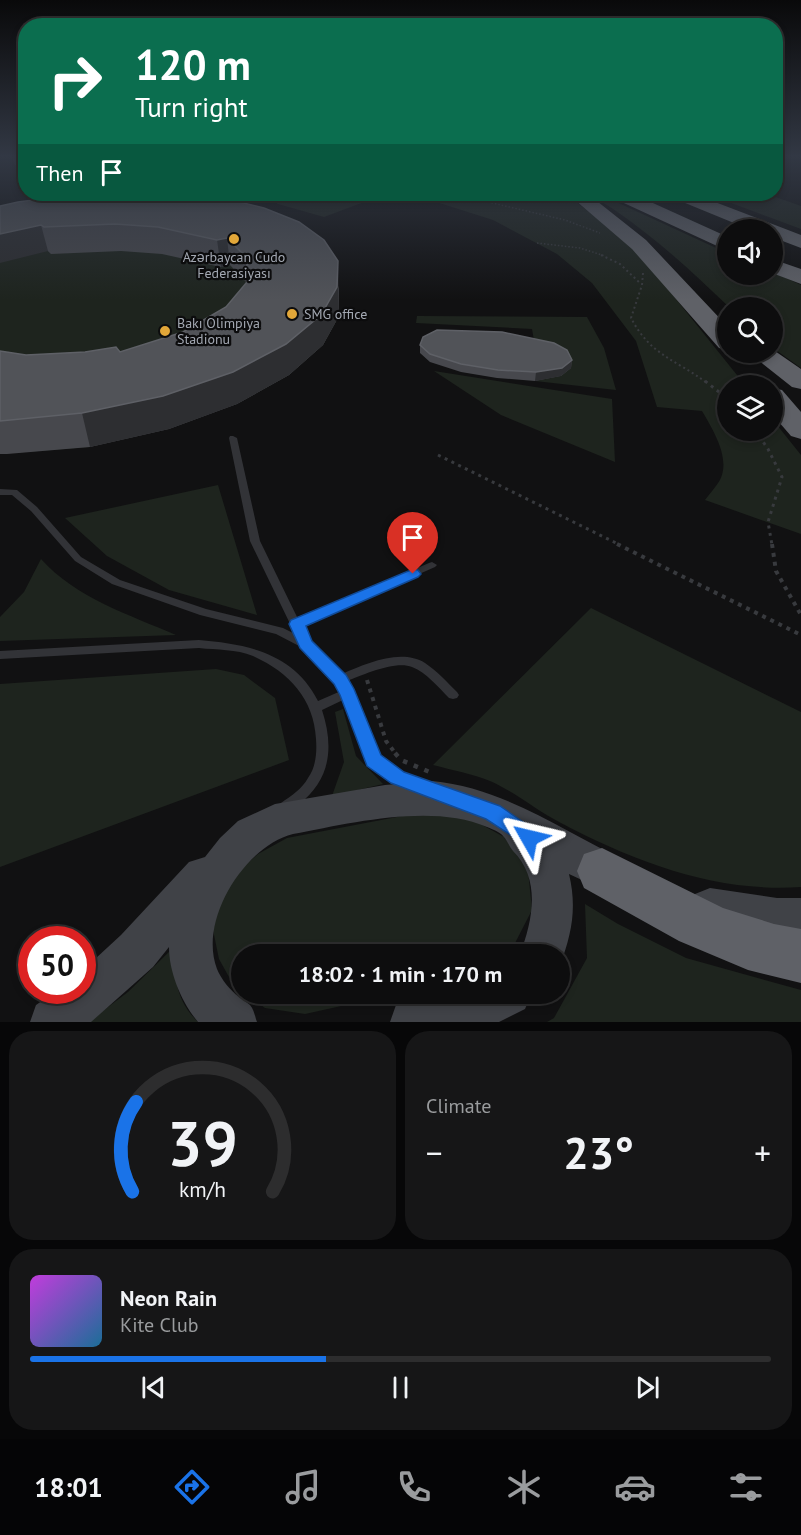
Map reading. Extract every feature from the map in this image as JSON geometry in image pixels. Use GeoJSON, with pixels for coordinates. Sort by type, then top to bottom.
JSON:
{"type":"FeatureCollection","features":[{"type":"Feature","properties":{"kind":"highway"},"geometry":{"type":"LineString","coordinates":[[591,205],[626,231],[673,279],[717,330]]}},
{"type":"Feature","properties":{"kind":"highway"},"geometry":{"type":"LineString","coordinates":[[643,205],[717,240]]}},
{"type":"Feature","properties":{"kind":"highway"},"geometry":{"type":"LineString","coordinates":[[646,205],[717,234]]}},
{"type":"Feature","properties":{"kind":"highway"},"geometry":{"type":"LineString","coordinates":[[672,205],[717,222]]}},
{"type":"Feature","properties":{"kind":"highway"},"geometry":{"type":"LineString","coordinates":[[706,205],[743,219]]}},
{"type":"Feature","properties":{"kind":"highway"},"geometry":{"type":"LineString","coordinates":[[783,235],[801,242]]}},
{"type":"Feature","properties":{"kind":"highway"},"geometry":{"type":"LineString","coordinates":[[783,248],[801,255]]}},
{"type":"Feature","properties":{"kind":"highway"},"geometry":{"type":"LineString","coordinates":[[783,263],[801,270]]}},
{"type":"Feature","properties":{"kind":"highway"},"geometry":{"type":"LineString","coordinates":[[783,270],[801,277]]}},
{"type":"Feature","properties":{"kind":"highway"},"geometry":{"type":"LineString","coordinates":[[673,279],[717,317]]}},
{"type":"Feature","properties":{"kind":"highway"},"geometry":{"type":"LineString","coordinates":[[744,363],[754,375]]}},
{"type":"Feature","properties":{"kind":"highway"},"geometry":{"type":"LineString","coordinates":[[776,363],[801,381]]}},
{"type":"Feature","properties":{"kind":"highway"},"geometry":{"type":"LineString","coordinates":[[783,409],[801,430]]}},
{"type":"Feature","properties":{"kind":"highway"},"geometry":{"type":"LineString","coordinates":[[602,871],[687,919],[732,937],[801,956]]}},
{"type":"Feature","properties":{"kind":"main road"},"geometry":{"type":"LineString","coordinates":[[53,1022],[93,992],[137,951],[221,857],[244,838],[267,825],[285,819],[433,798],[478,807],[602,871],[680,901],[730,913],[777,919],[801,919]]}},
{"type":"Feature","properties":{"kind":"main road"},"geometry":{"type":"LineString","coordinates":[[478,807],[529,838],[541,854],[551,877],[554,902],[545,944]]}},
{"type":"Feature","properties":{"kind":"main road"},"geometry":{"type":"LineString","coordinates":[[234,1022],[216,1008],[198,982],[190,946],[192,925],[208,887],[244,838]]}},
{"type":"Feature","properties":{"kind":"main road"},"geometry":{"type":"LineString","coordinates":[[413,1022],[486,1004]]}},
{"type":"Feature","properties":{"kind":"lane"},"geometry":{"type":"LineString","coordinates":[[233,438],[255,541],[305,644]]}},
{"type":"Feature","properties":{"kind":"lane"},"geometry":{"type":"LineString","coordinates":[[0,492],[14,492],[34,509],[78,559],[116,582],[204,612],[279,631],[305,644],[340,679],[348,693],[374,760],[398,777],[478,807]]}},
{"type":"Feature","properties":{"kind":"lane"},"geometry":{"type":"LineString","coordinates":[[297,624],[432,565]]}},
{"type":"Feature","properties":{"kind":"lane"},"geometry":{"type":"LineString","coordinates":[[0,655],[199,644],[228,646],[257,654],[281,668],[302,685],[316,707],[322,763],[314,782],[301,796],[244,838]]}},
{"type":"Feature","properties":{"kind":"lane"},"geometry":{"type":"LineString","coordinates":[[340,679],[363,670],[408,661],[422,668],[453,695]]}},
{"type":"Feature","properties":{"kind":"lane"},"geometry":{"type":"LineString","coordinates":[[316,707],[348,693]]}},
{"type":"Feature","properties":{"kind":"path"},"geometry":{"type":"LineString","coordinates":[[492,205],[583,225],[603,234]]}},
{"type":"Feature","properties":{"kind":"path"},"geometry":{"type":"LineString","coordinates":[[537,243],[560,244],[611,258],[631,270],[642,285]]}},
{"type":"Feature","properties":{"kind":"path"},"geometry":{"type":"LineString","coordinates":[[643,273],[642,285],[631,318],[641,337],[654,349],[717,391]]}},
{"type":"Feature","properties":{"kind":"path"},"geometry":{"type":"LineString","coordinates":[[763,441],[782,477],[768,522],[776,571],[801,615]]}},
{"type":"Feature","properties":{"kind":"path"},"geometry":{"type":"LineString","coordinates":[[438,455],[801,635]]}},
{"type":"Feature","properties":{"kind":"shaded area"},"geometry":{"type":"Polygon","coordinates":[[[280,205],[357,205],[324,217],[280,205]]]}},
{"type":"Feature","properties":{"kind":"shaded area"},"geometry":{"type":"Polygon","coordinates":[[[445,205],[580,205],[635,248],[717,350],[717,363],[727,363],[737,375],[717,375],[717,440],[702,411],[657,407],[636,341],[592,283],[557,254],[493,220],[445,205]]]}},
{"type":"Feature","properties":{"kind":"shaded area"},"geometry":{"type":"Polygon","coordinates":[[[606,205],[622,205],[717,248],[717,285],[783,285],[783,277],[801,285],[801,368],[783,355],[783,297],[718,297],[679,261],[606,205]]]}},
{"type":"Feature","properties":{"kind":"shaded area"},"geometry":{"type":"Polygon","coordinates":[[[736,205],[797,205],[801,206],[801,229],[783,222],[783,219],[774,219],[736,205]]]}},
{"type":"Feature","properties":{"kind":"shaded area","name":"Bakı Olimpiya Stadionu"},"geometry":{"type":"Polygon","coordinates":[[[0,233],[325,267],[339,289],[339,316],[323,345],[289,375],[237,404],[90,447],[0,454],[0,233]]]}},
{"type":"Feature","properties":{"kind":"shaded area"},"geometry":{"type":"Polygon","coordinates":[[[417,316],[587,317],[604,348],[616,390],[535,381],[561,376],[535,346],[532,329],[416,323],[417,316]]]}},
{"type":"Feature","properties":{"kind":"shaded area"},"geometry":{"type":"Polygon","coordinates":[[[434,371],[612,399],[615,462],[501,415],[434,371]]]}},
{"type":"Feature","properties":{"kind":"shaded area"},"geometry":{"type":"Polygon","coordinates":[[[783,432],[801,455],[801,534],[705,500],[720,480],[723,471],[718,441],[783,441],[783,432]]]}},
{"type":"Feature","properties":{"kind":"shaded area"},"geometry":{"type":"Polygon","coordinates":[[[218,485],[257,615],[169,590],[107,556],[65,518],[218,485]]]}},
{"type":"Feature","properties":{"kind":"shaded area"},"geometry":{"type":"Polygon","coordinates":[[[41,559],[70,585],[87,595],[176,635],[0,641],[0,617],[24,592],[41,559]]]}},
{"type":"Feature","properties":{"kind":"shaded area"},"geometry":{"type":"Polygon","coordinates":[[[591,608],[801,712],[801,887],[770,888],[738,885],[677,872],[589,837],[490,781],[433,765],[591,608]]]}},
{"type":"Feature","properties":{"kind":"shaded area"},"geometry":{"type":"Polygon","coordinates":[[[216,669],[244,675],[275,698],[289,760],[0,867],[0,684],[216,669]]]}},
{"type":"Feature","properties":{"kind":"shaded area"},"geometry":{"type":"Polygon","coordinates":[[[343,709],[356,756],[383,784],[332,796],[344,762],[335,712],[343,709]]]}},
{"type":"Feature","properties":{"kind":"shaded area"},"geometry":{"type":"Polygon","coordinates":[[[423,812],[466,816],[504,837],[528,870],[532,910],[515,944],[231,944],[231,981],[219,959],[213,930],[219,901],[237,872],[258,854],[287,838],[423,812]]]}},
{"type":"Feature","properties":{"kind":"shaded area"},"geometry":{"type":"Polygon","coordinates":[[[585,904],[618,924],[686,958],[801,990],[801,1022],[547,1022],[554,1018],[562,1004],[570,1004],[570,989],[587,958],[585,904]]]}},
{"type":"Feature","properties":{"kind":"shaded area"},"geometry":{"type":"Polygon","coordinates":[[[174,947],[178,988],[185,1005],[198,1022],[88,1022],[128,992],[174,947]]]}},
{"type":"Feature","properties":{"kind":"shaded area"},"geometry":{"type":"Polygon","coordinates":[[[259,1004],[350,1004],[305,1014],[265,1008],[259,1004]]]}},
{"type":"Feature","properties":{"kind":"building"},"geometry":{"type":"Polygon","coordinates":[[[250,205],[299,222],[324,240],[338,261],[337,287],[321,315],[286,344],[233,372],[163,396],[82,413],[0,421],[0,351],[26,355],[85,352],[116,347],[120,352],[183,332],[226,307],[247,282],[247,258],[227,238],[217,240],[158,227],[115,224],[44,227],[41,225],[0,234],[0,206],[250,205]]]}},
{"type":"Feature","properties":{"kind":"building"},"geometry":{"type":"Polygon","coordinates":[[[437,330],[502,332],[554,343],[567,350],[572,360],[562,368],[536,372],[498,370],[461,364],[430,354],[420,345],[423,337],[437,330]]]}},
{"type":"Feature","properties":{"kind":"place","name":"Azərbaycan Cudo Federasiyası"},"geometry":{"type":"Point","coordinates":[234,239]}},
{"type":"Feature","properties":{"kind":"place","name":"SMG office"},"geometry":{"type":"Point","coordinates":[292,314]}},
{"type":"Feature","properties":{"kind":"place","name":"Bakı Olimpiya Stadionu"},"geometry":{"type":"Point","coordinates":[165,331]}},
{"type":"Feature","properties":{"kind":"route"},"geometry":{"type":"LineString","coordinates":[[413,574],[297,624],[305,644],[340,679],[356,712],[366,744],[374,760],[398,777],[493,813],[511,823],[529,838]]}}]}
